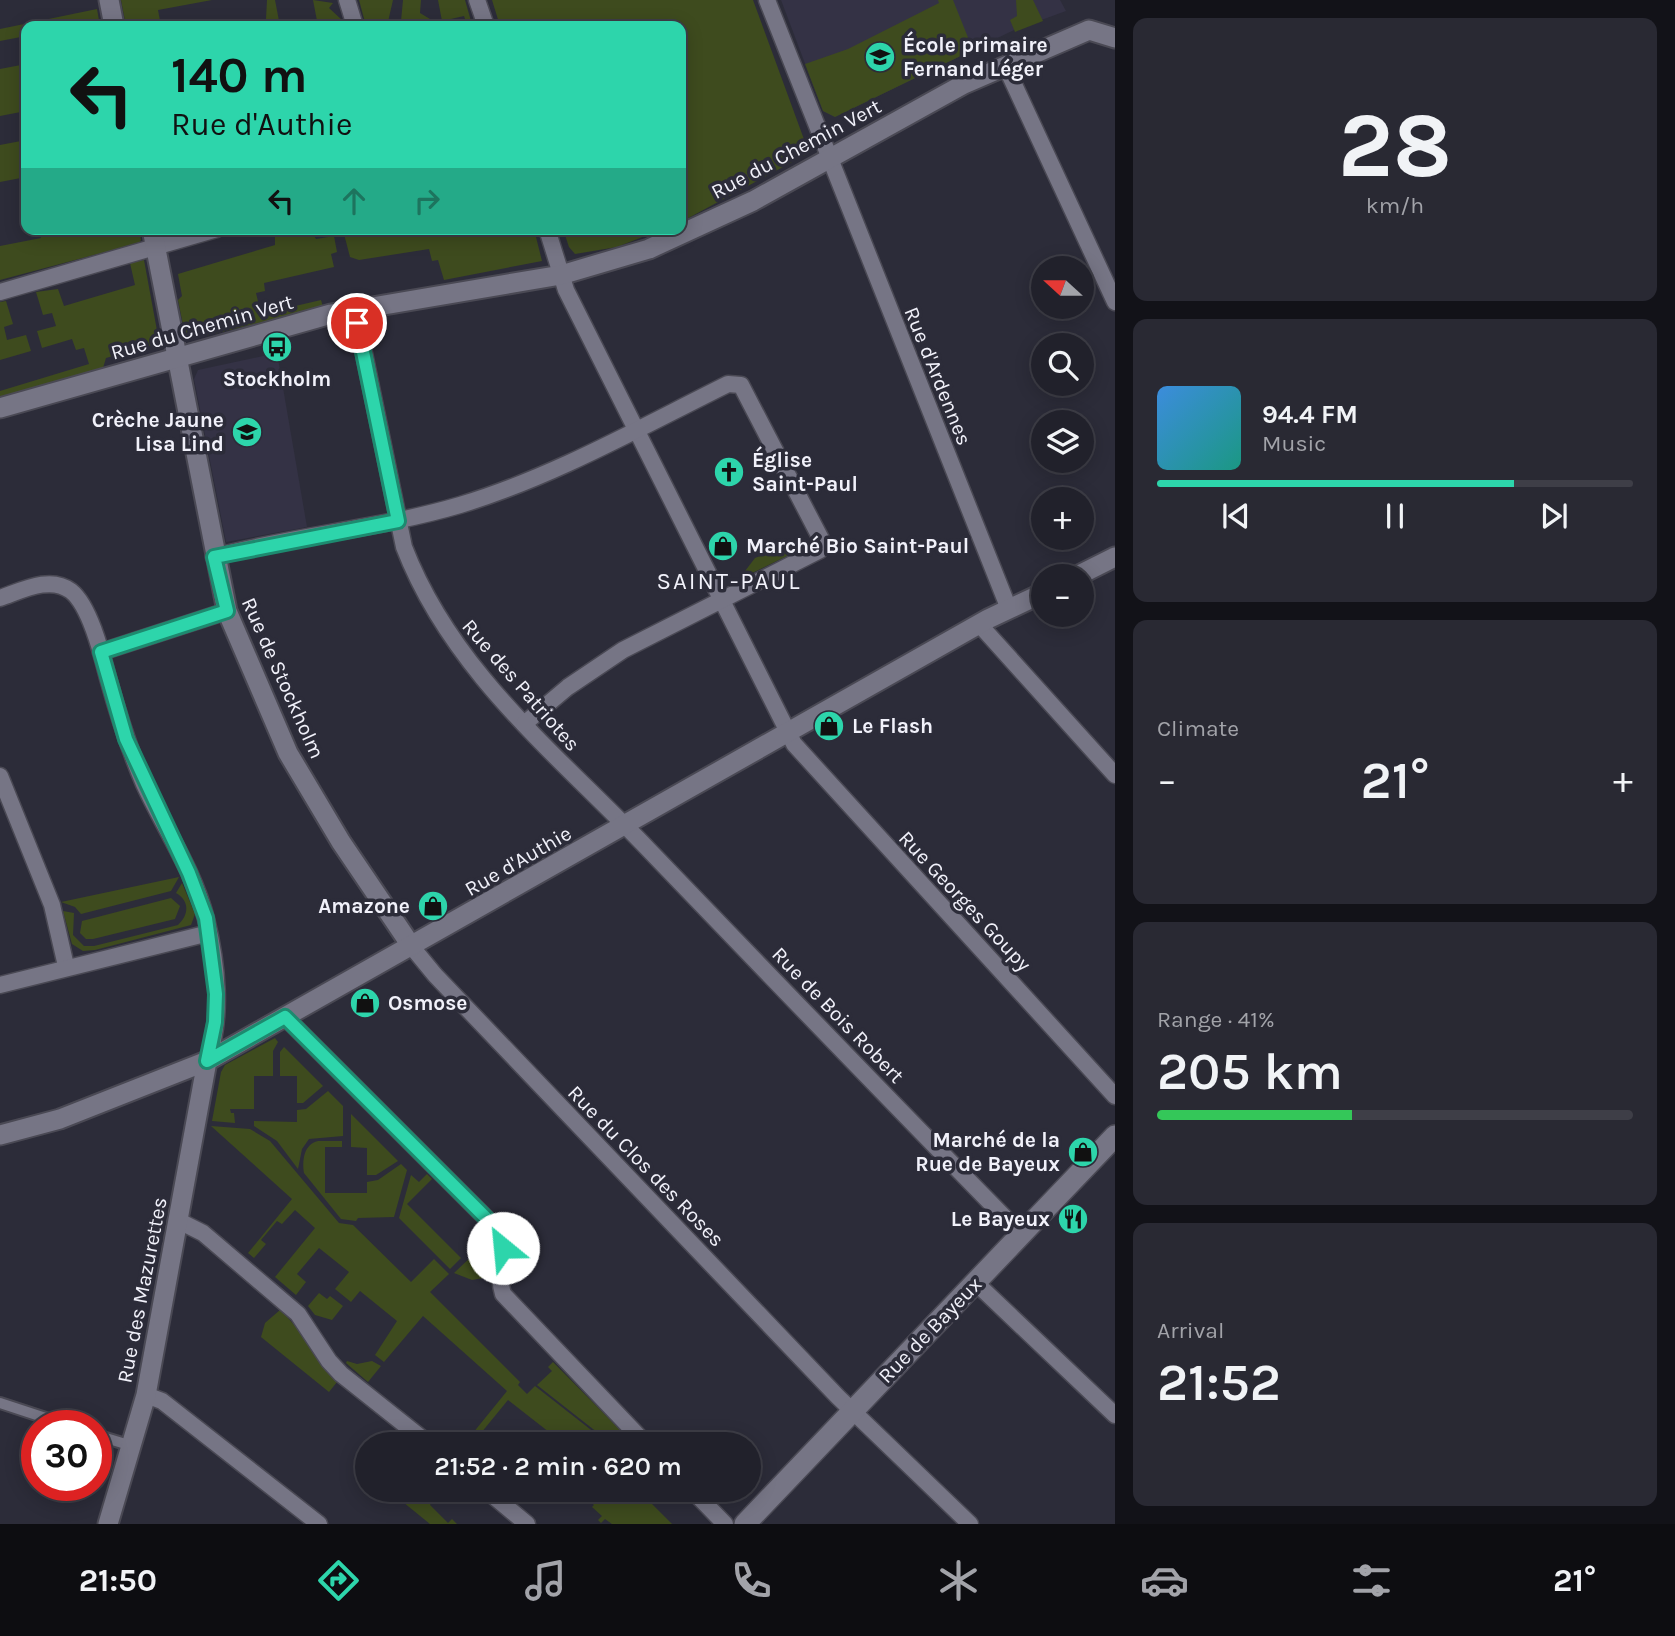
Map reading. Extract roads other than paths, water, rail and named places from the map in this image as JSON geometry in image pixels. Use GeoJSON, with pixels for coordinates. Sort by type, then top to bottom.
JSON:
{"type":"FeatureCollection","features":[{"type":"Feature","properties":{"kind":"main road","name":"Rue de Bayeux"},"geometry":{"type":"LineString","coordinates":[[745,1524],[1115,1136]]}},
{"type":"Feature","properties":{"kind":"street"},"geometry":{"type":"LineString","coordinates":[[109,0],[113,21]]}},
{"type":"Feature","properties":{"kind":"street"},"geometry":{"type":"LineString","coordinates":[[347,0],[353,21]]}},
{"type":"Feature","properties":{"kind":"street"},"geometry":{"type":"LineString","coordinates":[[478,0],[484,21]]}},
{"type":"Feature","properties":{"kind":"street","name":"Rue d'Ardennes"},"geometry":{"type":"LineString","coordinates":[[767,0],[1009,609]]}},
{"type":"Feature","properties":{"kind":"street","name":"Rue du Chemin Vert"},"geometry":{"type":"LineString","coordinates":[[686,232],[753,201],[964,84],[1005,65],[1089,30],[1115,38]]}},
{"type":"Feature","properties":{"kind":"street"},"geometry":{"type":"LineString","coordinates":[[1005,65],[1115,302]]}},
{"type":"Feature","properties":{"kind":"street"},"geometry":{"type":"LineString","coordinates":[[0,292],[154,239],[179,235]]}},
{"type":"Feature","properties":{"kind":"street","name":"Rue Georges Goupy"},"geometry":{"type":"LineString","coordinates":[[549,235],[561,275],[635,430],[788,733],[842,798],[1115,1096]]}},
{"type":"Feature","properties":{"kind":"street","name":"Rue du Chemin Vert"},"geometry":{"type":"LineString","coordinates":[[0,408],[176,357],[355,310],[561,275],[649,249],[679,235]]}},
{"type":"Feature","properties":{"kind":"street","name":"Rue de Stockholm"},"geometry":{"type":"LineString","coordinates":[[154,239],[214,557],[227,611],[288,753],[341,842],[412,947]]}},
{"type":"Feature","properties":{"kind":"street","name":"Rue des Patriotes"},"geometry":{"type":"LineString","coordinates":[[355,310],[398,521],[414,573],[447,634],[466,659],[624,826]]}},
{"type":"Feature","properties":{"kind":"street"},"geometry":{"type":"LineString","coordinates":[[214,557],[398,521],[511,488],[727,384],[741,385],[821,539],[816,554],[721,600],[598,666],[524,723]]}},
{"type":"Feature","properties":{"kind":"street"},"geometry":{"type":"LineString","coordinates":[[1094,568],[1115,557]]}},
{"type":"Feature","properties":{"kind":"street"},"geometry":{"type":"LineString","coordinates":[[0,598],[45,584],[67,588],[79,600],[101,652],[126,739],[198,895],[209,933],[216,994],[215,1022],[207,1061]]}},
{"type":"Feature","properties":{"kind":"street","name":"Rue d'Authie"},"geometry":{"type":"LineString","coordinates":[[0,1135],[60,1119],[207,1061],[979,624],[1031,599]]}},
{"type":"Feature","properties":{"kind":"street"},"geometry":{"type":"LineString","coordinates":[[101,652],[227,611]]}},
{"type":"Feature","properties":{"kind":"street"},"geometry":{"type":"LineString","coordinates":[[979,624],[1115,775]]}},
{"type":"Feature","properties":{"kind":"street"},"geometry":{"type":"LineString","coordinates":[[0,776],[52,905],[66,966]]}},
{"type":"Feature","properties":{"kind":"street","name":"Rue de Bois Robert"},"geometry":{"type":"LineString","coordinates":[[624,826],[1021,1234]]}},
{"type":"Feature","properties":{"kind":"street"},"geometry":{"type":"LineString","coordinates":[[0,985],[66,966],[209,933]]}},
{"type":"Feature","properties":{"kind":"street","name":"Rue du Clos des Roses"},"geometry":{"type":"LineString","coordinates":[[412,947],[435,975],[852,1411],[970,1524]]}},
{"type":"Feature","properties":{"kind":"street"},"geometry":{"type":"LineString","coordinates":[[285,1017],[499,1231],[502,1240],[499,1272],[503,1294],[635,1432]]}},
{"type":"Feature","properties":{"kind":"street","name":"Rue des Mazurettes"},"geometry":{"type":"LineString","coordinates":[[108,1524],[146,1395],[207,1061]]}},
{"type":"Feature","properties":{"kind":"street"},"geometry":{"type":"LineString","coordinates":[[179,1221],[203,1233],[298,1314],[329,1361],[341,1374],[414,1432]]}},
{"type":"Feature","properties":{"kind":"street"},"geometry":{"type":"LineString","coordinates":[[975,1282],[1115,1415]]}},
{"type":"Feature","properties":{"kind":"street"},"geometry":{"type":"LineString","coordinates":[[146,1395],[162,1401],[319,1524]]}},
{"type":"Feature","properties":{"kind":"street"},"geometry":{"type":"LineString","coordinates":[[0,1403],[21,1410]]}},
{"type":"Feature","properties":{"kind":"street"},"geometry":{"type":"LineString","coordinates":[[112,1440],[132,1447]]}},
{"type":"Feature","properties":{"kind":"street"},"geometry":{"type":"LineString","coordinates":[[501,1502],[527,1524]]}},
{"type":"Feature","properties":{"kind":"street"},"geometry":{"type":"LineString","coordinates":[[704,1502],[725,1524]]}},
{"type":"Feature","properties":{"kind":"place","name":"École primaire Fernand Léger"},"geometry":{"type":"Point","coordinates":[880,57]}},
{"type":"Feature","properties":{"kind":"place","name":"Stockholm"},"geometry":{"type":"Point","coordinates":[277,347]}},
{"type":"Feature","properties":{"kind":"place","name":"Crèche Jaune Lisa Lind"},"geometry":{"type":"Point","coordinates":[247,432]}},
{"type":"Feature","properties":{"kind":"place","name":"Église Saint-Paul"},"geometry":{"type":"Point","coordinates":[729,472]}},
{"type":"Feature","properties":{"kind":"place","name":"Marché Bio Saint-Paul"},"geometry":{"type":"Point","coordinates":[723,546]}},
{"type":"Feature","properties":{"kind":"place","name":"Le Flash"},"geometry":{"type":"Point","coordinates":[829,726]}},
{"type":"Feature","properties":{"kind":"place","name":"Amazone"},"geometry":{"type":"Point","coordinates":[433,906]}},
{"type":"Feature","properties":{"kind":"place","name":"Osmose"},"geometry":{"type":"Point","coordinates":[365,1003]}},
{"type":"Feature","properties":{"kind":"place","name":"Marché de la Rue de Bayeux"},"geometry":{"type":"Point","coordinates":[1083,1152]}},
{"type":"Feature","properties":{"kind":"place","name":"Le Bayeux"},"geometry":{"type":"Point","coordinates":[1073,1219]}},
{"type":"Feature","properties":{"kind":"district","name":"SAINT-PAUL"},"geometry":{"type":"Point","coordinates":[729,581]}}]}
